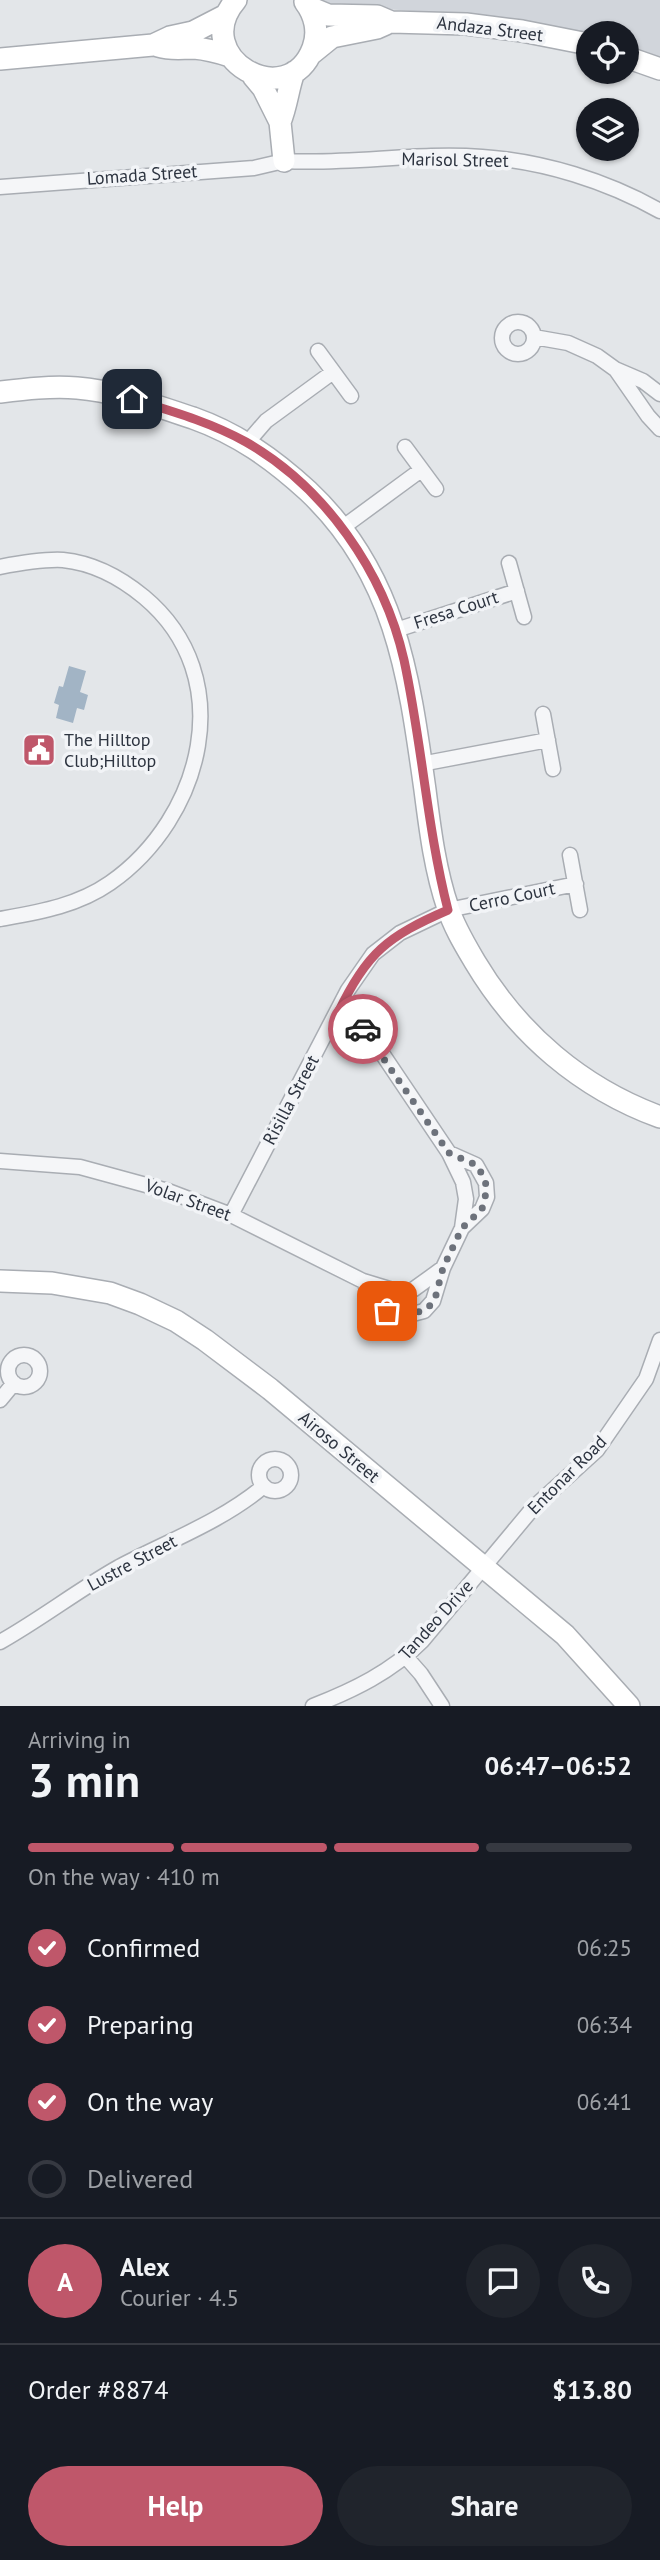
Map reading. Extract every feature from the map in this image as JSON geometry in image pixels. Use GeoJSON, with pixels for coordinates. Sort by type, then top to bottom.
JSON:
{"type":"FeatureCollection","features":[{"type":"Feature","properties":{"kind":"street","name":"Andaza Street"},"geometry":{"type":"LineString","coordinates":[[306,4],[328,15],[377,16],[391,22],[466,24],[576,42]]}},
{"type":"Feature","properties":{"kind":"street"},"geometry":{"type":"LineString","coordinates":[[306,4],[316,30],[311,54]]}},
{"type":"Feature","properties":{"kind":"street"},"geometry":{"type":"LineString","coordinates":[[0,59],[153,45],[170,37],[192,33],[231,8]]}},
{"type":"Feature","properties":{"kind":"street"},"geometry":{"type":"LineString","coordinates":[[231,8],[223,29],[224,43],[240,68],[253,76],[264,88],[280,122],[284,161]]}},
{"type":"Feature","properties":{"kind":"street","name":"Andaza Street"},"geometry":{"type":"LineString","coordinates":[[294,72],[332,37],[377,28],[391,22]]}},
{"type":"Feature","properties":{"kind":"street"},"geometry":{"type":"LineString","coordinates":[[153,45],[170,50],[194,48],[230,56]]}},
{"type":"Feature","properties":{"kind":"street"},"geometry":{"type":"LineString","coordinates":[[639,62],[660,69]]}},
{"type":"Feature","properties":{"kind":"street"},"geometry":{"type":"LineString","coordinates":[[253,76],[267,79],[294,72]]}},
{"type":"Feature","properties":{"kind":"street"},"geometry":{"type":"LineString","coordinates":[[280,122],[294,72]]}},
{"type":"Feature","properties":{"kind":"street","name":"Marisol Street"},"geometry":{"type":"LineString","coordinates":[[284,161],[326,162],[446,156],[513,160],[579,176],[660,211]]}},
{"type":"Feature","properties":{"kind":"street","name":"Lomada Street"},"geometry":{"type":"LineString","coordinates":[[0,187],[254,168],[284,161]]}},
{"type":"Feature","properties":{"kind":"street"},"geometry":{"type":"LineString","coordinates":[[534,337],[568,343],[597,356],[615,369],[643,381],[660,394]]}},
{"type":"Feature","properties":{"kind":"street"},"geometry":{"type":"LineString","coordinates":[[318,351],[351,396]]}},
{"type":"Feature","properties":{"kind":"street"},"geometry":{"type":"LineString","coordinates":[[615,369],[660,429]]}},
{"type":"Feature","properties":{"kind":"street"},"geometry":{"type":"LineString","coordinates":[[247,443],[266,421],[333,372]]}},
{"type":"Feature","properties":{"kind":"street"},"geometry":{"type":"LineString","coordinates":[[0,392],[74,388],[95,390],[219,428],[288,471],[324,506],[366,564],[396,629],[410,692],[439,874],[448,910],[481,972],[509,1013],[561,1062],[590,1082],[660,1117]]}},
{"type":"Feature","properties":{"kind":"street"},"geometry":{"type":"LineString","coordinates":[[405,447],[436,489]]}},
{"type":"Feature","properties":{"kind":"street"},"geometry":{"type":"LineString","coordinates":[[342,528],[421,470]]}},
{"type":"Feature","properties":{"kind":"street"},"geometry":{"type":"LineString","coordinates":[[0,567],[63,561],[86,565],[128,584],[159,610],[178,634],[187,651],[197,682],[202,716],[197,754],[185,789],[171,818],[137,859],[109,883],[85,896],[55,909],[0,919]]}},
{"type":"Feature","properties":{"kind":"street","name":"Fresa Court"},"geometry":{"type":"LineString","coordinates":[[509,564],[524,617]]}},
{"type":"Feature","properties":{"kind":"street","name":"Fresa Court"},"geometry":{"type":"LineString","coordinates":[[396,629],[517,591]]}},
{"type":"Feature","properties":{"kind":"street"},"geometry":{"type":"LineString","coordinates":[[543,714],[553,769]]}},
{"type":"Feature","properties":{"kind":"street"},"geometry":{"type":"LineString","coordinates":[[421,764],[548,740]]}},
{"type":"Feature","properties":{"kind":"street","name":"Cerro Court"},"geometry":{"type":"LineString","coordinates":[[570,855],[580,910]]}},
{"type":"Feature","properties":{"kind":"street","name":"Cerro Court"},"geometry":{"type":"LineString","coordinates":[[448,910],[576,884]]}},
{"type":"Feature","properties":{"kind":"street","name":"Risilla Street"},"geometry":{"type":"LineString","coordinates":[[231,1215],[362,968],[385,943],[420,922],[448,910]]}},
{"type":"Feature","properties":{"kind":"street"},"geometry":{"type":"LineString","coordinates":[[338,1013],[359,1024],[369,1034],[449,1153],[465,1190],[462,1228],[443,1268]]}},
{"type":"Feature","properties":{"kind":"street"},"geometry":{"type":"LineString","coordinates":[[449,1153],[476,1165],[486,1184],[482,1209],[462,1228]]}},
{"type":"Feature","properties":{"kind":"street","name":"Volar Street"},"geometry":{"type":"LineString","coordinates":[[0,1161],[54,1164],[92,1170],[168,1191],[231,1215],[363,1280],[405,1292],[414,1289],[443,1268]]}},
{"type":"Feature","properties":{"kind":"street","name":"Volar Street"},"geometry":{"type":"LineString","coordinates":[[363,1280],[382,1308],[393,1314],[410,1316],[424,1311],[433,1301],[443,1268]]}},
{"type":"Feature","properties":{"kind":"street","name":"Airoso Street"},"geometry":{"type":"LineString","coordinates":[[0,1281],[52,1283],[110,1293],[176,1321],[270,1389],[565,1635],[629,1706]]}},
{"type":"Feature","properties":{"kind":"street","name":"Entonar Road"},"geometry":{"type":"LineString","coordinates":[[483,1568],[533,1508],[597,1450],[646,1379],[660,1340]]}},
{"type":"Feature","properties":{"kind":"street"},"geometry":{"type":"LineString","coordinates":[[0,1400],[13,1383]]}},
{"type":"Feature","properties":{"kind":"street","name":"Lustre Street"},"geometry":{"type":"LineString","coordinates":[[0,1642],[94,1581],[214,1520],[245,1502],[264,1486]]}},
{"type":"Feature","properties":{"kind":"street","name":"Tandeo Drive"},"geometry":{"type":"LineString","coordinates":[[313,1706],[349,1692],[406,1657],[483,1568]]}},
{"type":"Feature","properties":{"kind":"street"},"geometry":{"type":"LineString","coordinates":[[406,1657],[442,1706]]}},
{"type":"Feature","properties":{"kind":"shaded area"},"geometry":{"type":"Polygon","coordinates":[[[312,0],[660,0],[660,58],[639,50],[639,21],[576,21],[576,32],[519,19],[386,9],[345,11],[312,0]]]}},
{"type":"Feature","properties":{"kind":"water"},"geometry":{"type":"Polygon","coordinates":[[[69,666],[86,671],[80,692],[88,695],[84,710],[77,708],[73,723],[56,718],[59,705],[54,703],[59,686],[63,687],[69,666]]]}},
{"type":"Feature","properties":{"kind":"way so far"},"geometry":{"type":"LineString","coordinates":[[363,1029],[449,1153],[476,1165],[484,1177],[487,1189],[482,1209],[462,1228],[443,1268],[436,1295],[429,1307],[410,1316],[387,1311]]}},
{"type":"Feature","properties":{"kind":"place","name":"The Hilltop Club;Hilltop"},"geometry":{"type":"Point","coordinates":[39,750]}},
{"type":"Feature","properties":{"kind":"route"},"geometry":{"type":"LineString","coordinates":[[132,399],[219,428],[288,471],[342,528],[380,590],[396,629],[410,692],[429,822],[448,910],[420,922],[385,943],[362,968],[338,1013],[363,1029]]}}]}
